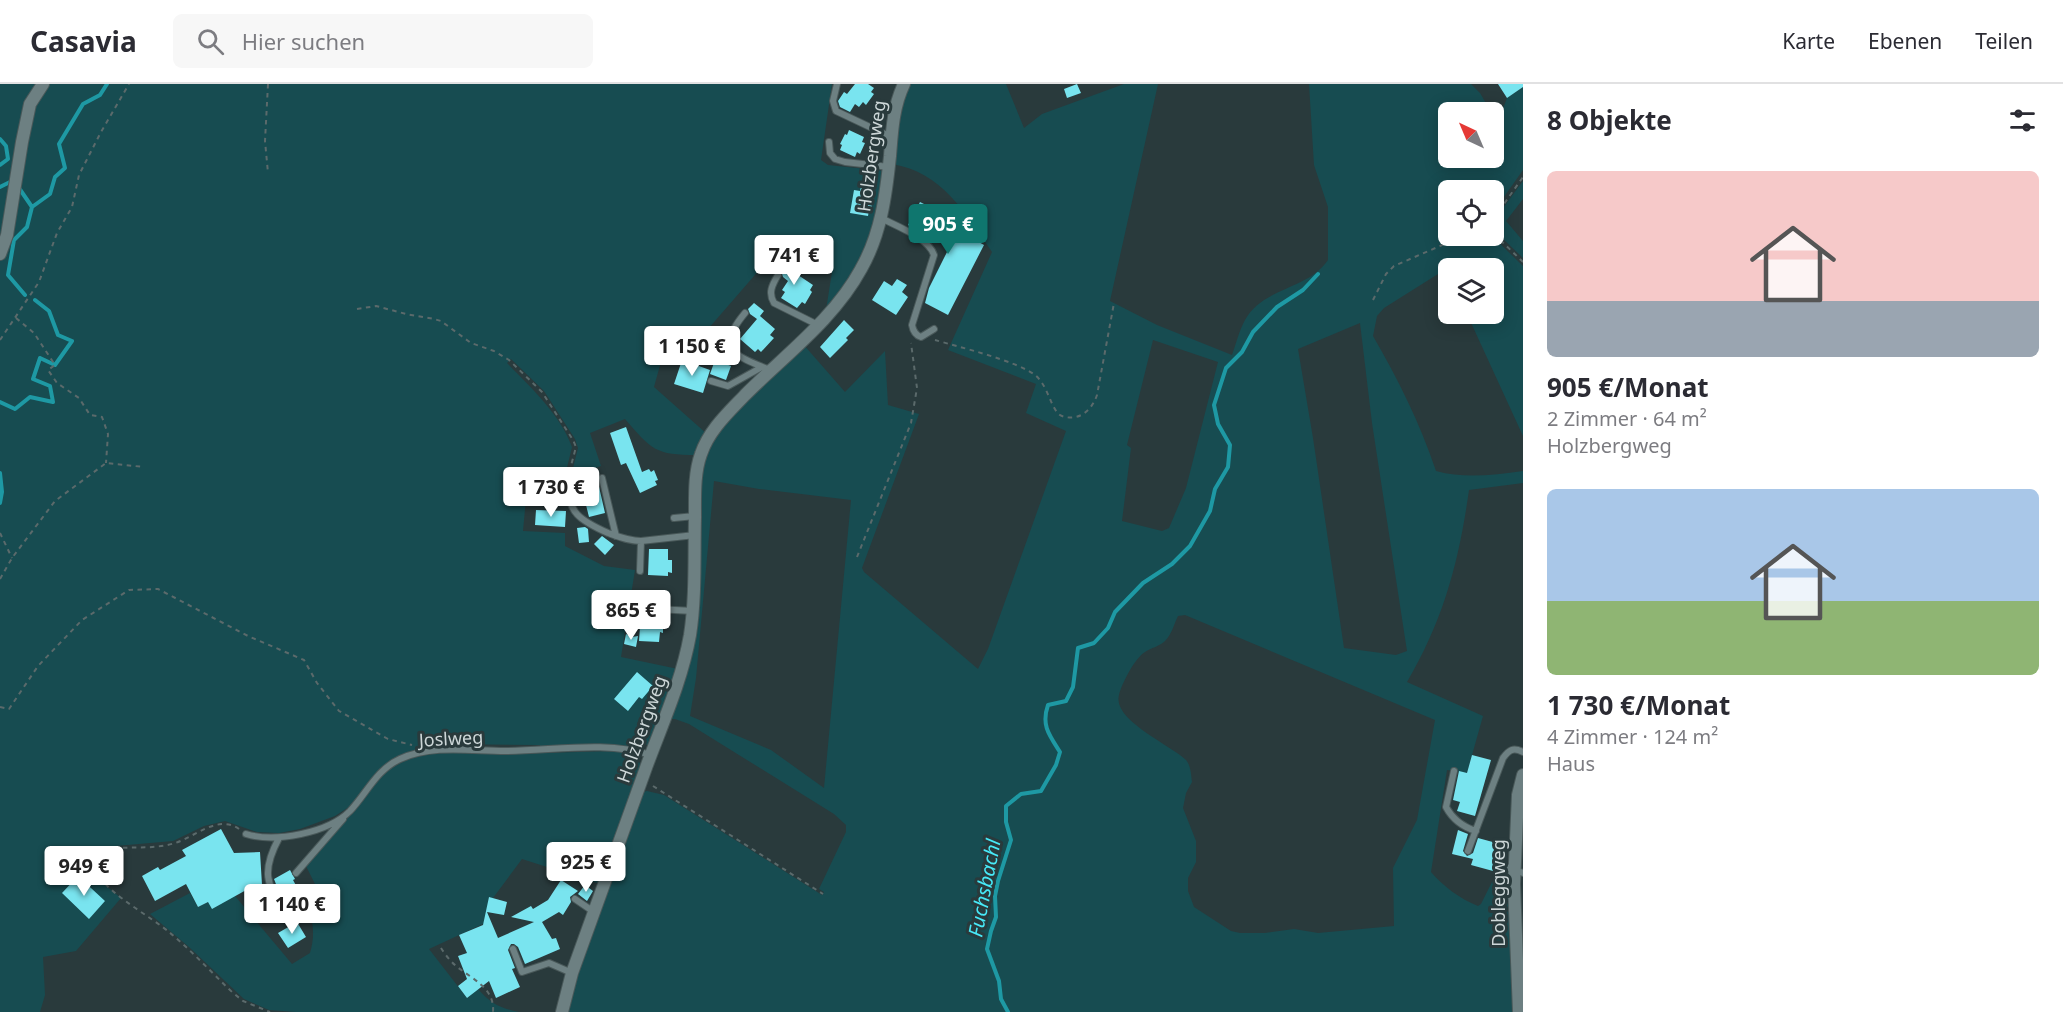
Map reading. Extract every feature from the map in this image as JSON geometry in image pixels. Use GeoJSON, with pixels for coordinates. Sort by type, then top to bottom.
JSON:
{"type":"FeatureCollection","features":[{"type":"Feature","properties":{"kind":"street"},"geometry":{"type":"LineString","coordinates":[[0,254],[7,235],[30,104],[43,84]]}},
{"type":"Feature","properties":{"kind":"street","name":"Holzbergweg"},"geometry":{"type":"LineString","coordinates":[[562,1012],[572,973],[669,709],[684,661],[693,611],[696,476],[704,446],[722,420],[766,369],[818,325],[855,279],[871,248],[881,218],[895,108],[904,84]]}},
{"type":"Feature","properties":{"kind":"street","name":"Dobleggweg"},"geometry":{"type":"LineString","coordinates":[[1520,1012],[1515,930],[1519,872],[1518,795],[1523,775]]}},
{"type":"Feature","properties":{"kind":"lane"},"geometry":{"type":"LineString","coordinates":[[837,84],[833,101],[836,111],[892,138]]}},
{"type":"Feature","properties":{"kind":"lane"},"geometry":{"type":"LineString","coordinates":[[829,142],[830,153],[840,161],[889,167]]}},
{"type":"Feature","properties":{"kind":"lane"},"geometry":{"type":"LineString","coordinates":[[881,218],[933,249],[934,255],[912,325],[917,335],[921,336],[934,329]]}},
{"type":"Feature","properties":{"kind":"lane"},"geometry":{"type":"LineString","coordinates":[[778,275],[771,289],[772,301],[818,325]]}},
{"type":"Feature","properties":{"kind":"lane"},"geometry":{"type":"LineString","coordinates":[[745,313],[732,331],[731,347],[738,356],[766,369]]}},
{"type":"Feature","properties":{"kind":"lane"},"geometry":{"type":"LineString","coordinates":[[711,381],[728,386],[766,369]]}},
{"type":"Feature","properties":{"kind":"lane"},"geometry":{"type":"LineString","coordinates":[[602,478],[616,536]]}},
{"type":"Feature","properties":{"kind":"lane"},"geometry":{"type":"LineString","coordinates":[[567,481],[569,499],[578,516],[589,524],[616,536],[641,541],[695,535]]}},
{"type":"Feature","properties":{"kind":"lane"},"geometry":{"type":"LineString","coordinates":[[674,518],[695,516]]}},
{"type":"Feature","properties":{"kind":"lane"},"geometry":{"type":"LineString","coordinates":[[640,571],[641,541]]}},
{"type":"Feature","properties":{"kind":"lane"},"geometry":{"type":"LineString","coordinates":[[632,632],[637,608],[693,611]]}},
{"type":"Feature","properties":{"kind":"lane","name":"Joslweg"},"geometry":{"type":"LineString","coordinates":[[246,834],[279,838],[326,826],[349,812],[384,769],[400,759],[429,752],[451,749],[504,751],[613,748],[651,755]]}},
{"type":"Feature","properties":{"kind":"lane"},"geometry":{"type":"LineString","coordinates":[[1468,851],[1503,758],[1511,750],[1523,752]]}},
{"type":"Feature","properties":{"kind":"lane"},"geometry":{"type":"LineString","coordinates":[[1454,771],[1446,807],[1461,824],[1476,831]]}},
{"type":"Feature","properties":{"kind":"lane"},"geometry":{"type":"LineString","coordinates":[[296,873],[349,812]]}},
{"type":"Feature","properties":{"kind":"lane"},"geometry":{"type":"LineString","coordinates":[[279,838],[269,862],[268,882],[290,922]]}},
{"type":"Feature","properties":{"kind":"lane"},"geometry":{"type":"LineString","coordinates":[[1498,864],[1519,872]]}},
{"type":"Feature","properties":{"kind":"lane"},"geometry":{"type":"LineString","coordinates":[[575,899],[594,912]]}},
{"type":"Feature","properties":{"kind":"lane"},"geometry":{"type":"LineString","coordinates":[[513,950],[522,972],[549,963],[572,973]]}},
{"type":"Feature","properties":{"kind":"path"},"geometry":{"type":"LineString","coordinates":[[0,340],[39,282],[57,233],[72,207],[80,175],[101,132],[129,84]]}},
{"type":"Feature","properties":{"kind":"path"},"geometry":{"type":"LineString","coordinates":[[268,84],[265,141],[268,173]]}},
{"type":"Feature","properties":{"kind":"path"},"geometry":{"type":"LineString","coordinates":[[1504,203],[1523,177]]}},
{"type":"Feature","properties":{"kind":"path"},"geometry":{"type":"LineString","coordinates":[[1504,244],[1523,262]]}},
{"type":"Feature","properties":{"kind":"path"},"geometry":{"type":"LineString","coordinates":[[1373,300],[1380,283],[1394,266],[1440,246]]}},
{"type":"Feature","properties":{"kind":"path"},"geometry":{"type":"LineString","coordinates":[[921,336],[1032,373],[1044,384],[1054,410],[1058,414],[1071,418],[1078,417],[1094,405],[1114,303]]}},
{"type":"Feature","properties":{"kind":"path"},"geometry":{"type":"LineString","coordinates":[[357,309],[376,306],[441,321],[471,343],[494,351],[509,360],[542,393],[573,440],[576,447],[567,481]]}},
{"type":"Feature","properties":{"kind":"path"},"geometry":{"type":"LineString","coordinates":[[16,318],[34,333],[55,366],[48,369],[57,383],[79,398],[90,415],[102,417],[108,434],[106,463]]}},
{"type":"Feature","properties":{"kind":"path"},"geometry":{"type":"LineString","coordinates":[[857,557],[914,413],[917,388],[910,336],[912,325]]}},
{"type":"Feature","properties":{"kind":"path"},"geometry":{"type":"LineString","coordinates":[[0,579],[12,558],[55,501],[106,463],[144,467]]}},
{"type":"Feature","properties":{"kind":"path"},"geometry":{"type":"LineString","coordinates":[[0,533],[12,558]]}},
{"type":"Feature","properties":{"kind":"path"},"geometry":{"type":"LineString","coordinates":[[0,706],[9,709],[38,666],[82,620],[129,590],[158,589],[248,636],[304,660],[317,683],[339,711],[388,739],[412,745]]}},
{"type":"Feature","properties":{"kind":"path"},"geometry":{"type":"LineString","coordinates":[[642,780],[823,894]]}},
{"type":"Feature","properties":{"kind":"path"},"geometry":{"type":"LineString","coordinates":[[246,834],[231,825],[217,825],[174,844],[105,849],[98,856],[96,864],[102,880],[111,889],[171,933],[232,992],[243,1001],[270,1012]]}},
{"type":"Feature","properties":{"kind":"path"},"geometry":{"type":"LineString","coordinates":[[441,948],[452,963],[471,975],[486,989],[494,1003],[493,1012]]}},
{"type":"Feature","properties":{"kind":"shaded area"},"geometry":{"type":"Polygon","coordinates":[[[0,84],[832,84],[821,160],[828,165],[885,171],[877,219],[858,267],[826,310],[832,272],[774,253],[695,344],[679,334],[667,340],[654,387],[707,434],[697,455],[672,454],[655,449],[625,419],[590,433],[601,466],[571,476],[578,448],[575,439],[544,391],[511,359],[507,363],[560,423],[572,447],[564,480],[554,486],[527,488],[523,531],[565,533],[565,546],[604,566],[635,570],[621,657],[678,669],[650,744],[636,747],[451,744],[423,747],[421,751],[383,767],[349,807],[335,816],[300,829],[279,833],[257,832],[225,821],[204,826],[173,841],[104,847],[95,855],[93,864],[95,873],[100,881],[121,898],[76,951],[43,957],[45,995],[40,1012],[0,1012],[0,84]]]}},
{"type":"Feature","properties":{"kind":"shaded area"},"geometry":{"type":"Polygon","coordinates":[[[907,84],[1006,84],[1024,128],[1042,114],[1124,84],[1158,84],[1110,301],[1157,325],[1232,355],[1243,324],[1253,309],[1274,294],[1309,277],[1328,260],[1328,207],[1314,165],[1309,84],[1471,84],[1485,102],[1438,102],[1438,168],[1504,168],[1504,106],[1507,98],[1523,87],[1523,170],[1504,197],[1504,180],[1438,180],[1438,246],[1502,246],[1523,266],[1523,436],[1472,324],[1504,324],[1504,258],[1438,258],[1438,274],[1384,308],[1377,316],[1373,336],[1408,402],[1436,471],[1468,476],[1523,471],[1523,483],[1469,490],[1455,565],[1448,589],[1431,635],[1407,682],[1483,716],[1467,773],[1447,770],[1431,872],[1452,892],[1478,906],[1498,870],[1511,874],[1516,1012],[566,1012],[571,990],[643,792],[664,795],[822,895],[824,892],[819,889],[846,832],[846,825],[834,814],[689,724],[669,719],[688,662],[699,488],[705,453],[725,423],[803,344],[845,392],[885,351],[888,405],[919,414],[862,568],[978,669],[988,649],[1066,431],[1026,413],[1036,384],[948,350],[992,252],[962,210],[939,185],[910,169],[892,164],[897,120],[907,84]],[[1360,323],[1298,349],[1344,648],[1396,655],[1407,651],[1372,423],[1360,323]],[[1153,340],[1127,445],[1131,448],[1122,521],[1162,531],[1169,528],[1186,488],[1218,362],[1153,340]],[[714,481],[696,678],[690,716],[771,750],[824,788],[851,500],[714,481]],[[1185,615],[1178,616],[1165,641],[1141,655],[1133,665],[1119,695],[1119,704],[1124,714],[1133,723],[1179,754],[1189,765],[1192,782],[1186,793],[1183,808],[1196,841],[1196,862],[1188,878],[1188,891],[1194,907],[1231,931],[1240,933],[1265,933],[1294,929],[1318,933],[1394,926],[1393,868],[1417,820],[1435,720],[1185,615]]]}},
{"type":"Feature","properties":{"kind":"shaded area"},"geometry":{"type":"Polygon","coordinates":[[[1523,181],[1523,199],[1506,221],[1523,241],[1523,258],[1504,240],[1504,207],[1523,181]]]}},
{"type":"Feature","properties":{"kind":"shaded area"},"geometry":{"type":"Polygon","coordinates":[[[613,751],[634,756],[641,766],[600,884],[522,859],[493,898],[489,898],[485,923],[429,949],[467,998],[478,989],[496,1005],[519,1012],[269,1010],[244,999],[150,914],[190,893],[198,907],[208,902],[235,896],[292,964],[310,953],[312,947],[312,922],[306,905],[320,905],[323,900],[306,866],[380,777],[394,767],[409,759],[440,753],[613,751]]]}},
{"type":"Feature","properties":{"kind":"building"},"geometry":{"type":"Polygon","coordinates":[[[855,84],[868,84],[874,88],[871,92],[874,94],[866,105],[863,102],[859,107],[855,104],[850,112],[840,107],[838,101],[844,92],[847,94],[855,84]]]}},
{"type":"Feature","properties":{"kind":"building"},"geometry":{"type":"Polygon","coordinates":[[[1077,84],[1081,93],[1067,98],[1064,89],[1077,84]]]}},
{"type":"Feature","properties":{"kind":"building"},"geometry":{"type":"Polygon","coordinates":[[[1498,84],[1523,84],[1523,87],[1507,98],[1498,84]]]}},
{"type":"Feature","properties":{"kind":"building"},"geometry":{"type":"Polygon","coordinates":[[[849,130],[864,137],[862,142],[865,143],[860,154],[857,152],[855,157],[840,150],[842,145],[840,144],[849,130]]]}},
{"type":"Feature","properties":{"kind":"building"},"geometry":{"type":"Polygon","coordinates":[[[862,181],[876,184],[868,216],[850,213],[854,190],[860,191],[862,181]]]}},
{"type":"Feature","properties":{"kind":"building"},"geometry":{"type":"Polygon","coordinates":[[[920,202],[972,228],[970,232],[980,237],[977,241],[984,245],[948,315],[925,303],[929,288],[950,246],[908,225],[920,202]]]}},
{"type":"Feature","properties":{"kind":"building"},"geometry":{"type":"Polygon","coordinates":[[[783,260],[795,268],[792,271],[813,285],[805,304],[802,302],[797,308],[781,298],[785,292],[782,290],[788,281],[783,277],[781,271],[775,271],[783,260]]]}},
{"type":"Feature","properties":{"kind":"building"},"geometry":{"type":"Polygon","coordinates":[[[897,279],[907,285],[902,292],[908,297],[896,315],[872,300],[884,281],[892,286],[897,279]]]}},
{"type":"Feature","properties":{"kind":"building"},"geometry":{"type":"Polygon","coordinates":[[[754,303],[764,311],[760,316],[775,329],[770,335],[774,338],[761,352],[758,349],[755,352],[740,339],[757,319],[750,314],[748,309],[754,303]]]}},
{"type":"Feature","properties":{"kind":"building"},"geometry":{"type":"Polygon","coordinates":[[[844,320],[854,330],[846,338],[848,340],[830,358],[820,347],[844,320]]]}},
{"type":"Feature","properties":{"kind":"building"},"geometry":{"type":"Polygon","coordinates":[[[682,360],[710,370],[703,393],[674,384],[682,360]]]}},
{"type":"Feature","properties":{"kind":"building"},"geometry":{"type":"Polygon","coordinates":[[[715,360],[731,366],[726,380],[710,374],[715,360]]]}},
{"type":"Feature","properties":{"kind":"building"},"geometry":{"type":"Polygon","coordinates":[[[626,427],[642,472],[649,469],[651,472],[654,470],[658,480],[655,481],[657,485],[640,493],[626,463],[621,465],[610,433],[626,427]]]}},
{"type":"Feature","properties":{"kind":"building"},"geometry":{"type":"Polygon","coordinates":[[[597,478],[605,513],[589,517],[586,505],[581,506],[577,491],[580,490],[578,483],[597,478]]]}},
{"type":"Feature","properties":{"kind":"building"},"geometry":{"type":"Polygon","coordinates":[[[536,510],[566,511],[565,527],[535,525],[536,510]]]}},
{"type":"Feature","properties":{"kind":"building"},"geometry":{"type":"Polygon","coordinates":[[[577,528],[588,529],[589,542],[579,543],[577,528]]]}},
{"type":"Feature","properties":{"kind":"building"},"geometry":{"type":"Polygon","coordinates":[[[602,536],[614,545],[605,555],[594,544],[602,536]]]}},
{"type":"Feature","properties":{"kind":"building"},"geometry":{"type":"Polygon","coordinates":[[[649,549],[668,549],[668,560],[672,560],[672,573],[668,572],[668,576],[648,575],[649,549]]]}},
{"type":"Feature","properties":{"kind":"building"},"geometry":{"type":"Polygon","coordinates":[[[641,613],[660,614],[660,620],[663,620],[663,633],[660,632],[659,642],[639,641],[641,613]]]}},
{"type":"Feature","properties":{"kind":"building"},"geometry":{"type":"Polygon","coordinates":[[[626,634],[632,637],[638,636],[636,647],[624,644],[626,634]]]}},
{"type":"Feature","properties":{"kind":"building"},"geometry":{"type":"Polygon","coordinates":[[[637,672],[653,686],[642,699],[639,697],[628,711],[614,699],[637,672]]]}},
{"type":"Feature","properties":{"kind":"building"},"geometry":{"type":"Polygon","coordinates":[[[1472,755],[1491,760],[1475,816],[1457,811],[1460,802],[1453,800],[1459,771],[1467,773],[1472,755]]]}},
{"type":"Feature","properties":{"kind":"building"},"geometry":{"type":"Polygon","coordinates":[[[221,829],[234,853],[260,852],[262,885],[264,884],[275,908],[260,915],[248,889],[212,909],[208,902],[198,907],[186,884],[155,901],[142,876],[158,867],[160,870],[186,856],[182,850],[221,829]]]}},
{"type":"Feature","properties":{"kind":"building"},"geometry":{"type":"Polygon","coordinates":[[[1458,830],[1468,834],[1463,851],[1467,856],[1473,853],[1478,838],[1500,844],[1493,863],[1493,871],[1471,865],[1473,859],[1452,854],[1458,830]]]}},
{"type":"Feature","properties":{"kind":"building"},"geometry":{"type":"Polygon","coordinates":[[[290,870],[311,913],[295,922],[274,879],[290,870]]]}},
{"type":"Feature","properties":{"kind":"building"},"geometry":{"type":"Polygon","coordinates":[[[78,876],[105,901],[89,919],[62,893],[78,876]]]}},
{"type":"Feature","properties":{"kind":"building"},"geometry":{"type":"Polygon","coordinates":[[[561,880],[578,891],[570,897],[571,902],[563,915],[559,912],[542,922],[552,939],[556,938],[560,949],[525,964],[518,947],[511,944],[508,950],[515,968],[512,969],[520,987],[496,998],[489,981],[467,998],[458,986],[467,979],[458,956],[467,953],[459,935],[483,925],[489,897],[507,902],[504,915],[487,912],[498,938],[534,922],[511,917],[531,906],[533,909],[548,900],[561,880]]]}},
{"type":"Feature","properties":{"kind":"building"},"geometry":{"type":"Polygon","coordinates":[[[585,885],[593,891],[587,901],[578,894],[585,885]]]}},
{"type":"Feature","properties":{"kind":"building"},"geometry":{"type":"Polygon","coordinates":[[[297,922],[306,937],[288,948],[278,933],[297,922]]]}},
{"type":"Feature","properties":{"kind":"waterway"},"geometry":{"type":"LineString","coordinates":[[32,207],[50,194],[55,177],[65,168],[59,144],[83,104],[100,95],[107,84]]}},
{"type":"Feature","properties":{"kind":"waterway"},"geometry":{"type":"LineString","coordinates":[[0,139],[6,146],[8,159],[0,165]]}},
{"type":"Feature","properties":{"kind":"waterway"},"geometry":{"type":"LineString","coordinates":[[0,187],[10,182],[13,184]]}},
{"type":"Feature","properties":{"kind":"waterway"},"geometry":{"type":"LineString","coordinates":[[19,188],[32,207],[27,227],[14,240],[8,275],[25,295]]}},
{"type":"Feature","properties":{"kind":"waterway","name":"Fuchsbachl"},"geometry":{"type":"LineString","coordinates":[[1008,1012],[1001,999],[999,981],[987,949],[996,917],[995,896],[998,881],[1011,840],[1006,822],[1006,806],[1021,794],[1041,791],[1056,765],[1060,752],[1046,724],[1048,705],[1066,701],[1073,687],[1078,648],[1094,643],[1108,628],[1115,612],[1143,583],[1172,564],[1190,546],[1210,511],[1215,489],[1228,467],[1230,445],[1218,424],[1214,405],[1226,368],[1242,352],[1253,332],[1277,307],[1303,290],[1318,274]]}},
{"type":"Feature","properties":{"kind":"waterway"},"geometry":{"type":"LineString","coordinates":[[0,402],[15,409],[30,397],[53,402],[50,386],[33,379],[40,358],[55,365],[72,341],[58,335],[49,311],[35,300]]}},
{"type":"Feature","properties":{"kind":"waterway"},"geometry":{"type":"LineString","coordinates":[[0,473],[2,492],[0,503]]}}]}
